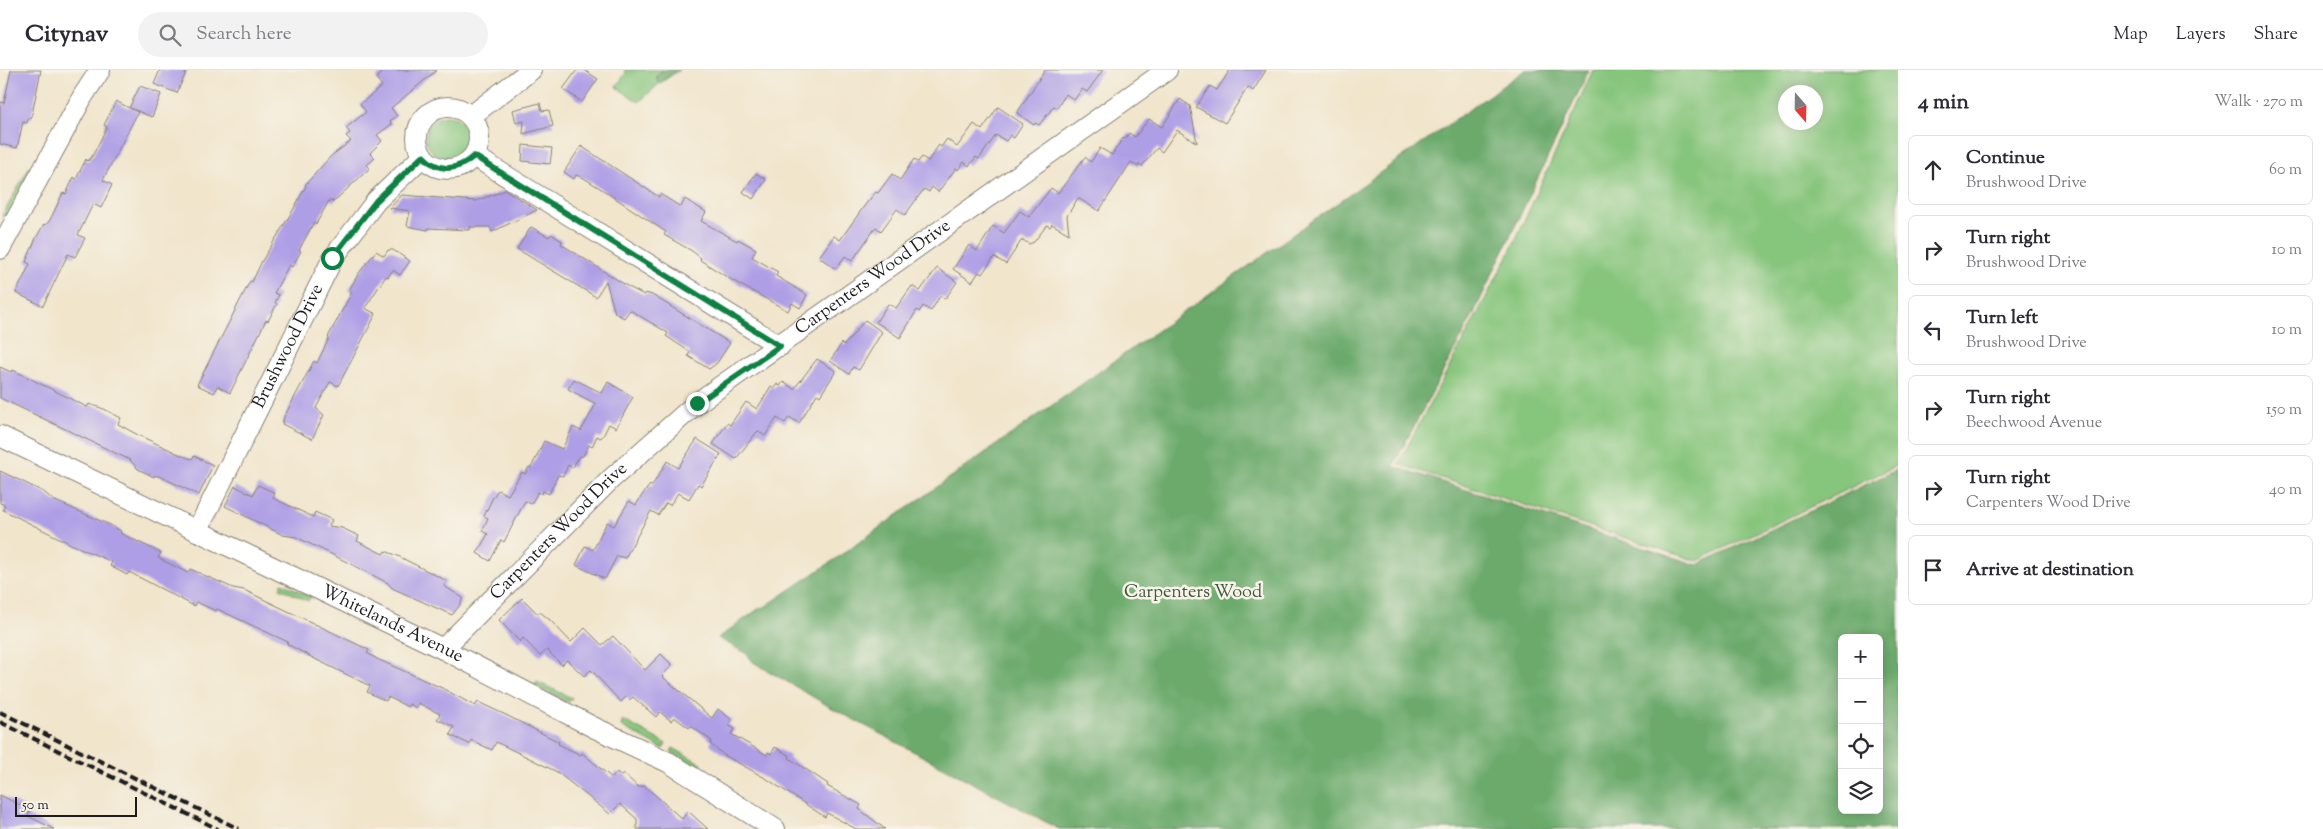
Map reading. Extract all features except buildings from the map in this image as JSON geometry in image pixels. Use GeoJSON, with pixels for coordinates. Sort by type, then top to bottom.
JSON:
{"type":"FeatureCollection","features":[{"type":"Feature","properties":{"kind":"street"},"geometry":{"type":"LineString","coordinates":[[0,249],[83,96],[100,70]]}},
{"type":"Feature","properties":{"kind":"street"},"geometry":{"type":"LineString","coordinates":[[471,116],[531,70]]}},
{"type":"Feature","properties":{"kind":"street","name":"Carpenters Wood Drive"},"geometry":{"type":"LineString","coordinates":[[443,650],[611,479],[697,403],[1167,70]]}},
{"type":"Feature","properties":{"kind":"street"},"geometry":{"type":"LineString","coordinates":[[452,107],[471,116],[479,132],[479,141],[474,156],[465,164],[447,169],[430,163],[423,156],[418,147],[418,131],[425,118],[433,111],[452,107]]}},
{"type":"Feature","properties":{"kind":"street","name":"Brushwood Drive"},"geometry":{"type":"LineString","coordinates":[[197,531],[332,258],[376,201],[423,156]]}},
{"type":"Feature","properties":{"kind":"street"},"geometry":{"type":"LineString","coordinates":[[474,156],[780,346]]}},
{"type":"Feature","properties":{"kind":"street","name":"Whitelands Avenue"},"geometry":{"type":"LineString","coordinates":[[0,436],[443,650],[593,727],[668,762],[775,829]]}},
{"type":"Feature","properties":{"kind":"green space"},"geometry":{"type":"Polygon","coordinates":[[[624,70],[663,70],[656,76],[659,84],[639,102],[616,87],[626,73],[624,70]]]}},
{"type":"Feature","properties":{"kind":"green space"},"geometry":{"type":"Polygon","coordinates":[[[663,70],[679,70],[659,84],[656,76],[663,70]]]}},
{"type":"Feature","properties":{"kind":"green space","name":"Carpenters Wood"},"geometry":{"type":"Polygon","coordinates":[[[1525,70],[1589,70],[1473,315],[1393,466],[1697,565],[1898,469],[1898,829],[1059,829],[832,708],[753,662],[747,654],[718,638],[761,607],[763,608],[834,560],[1525,70]]]}},
{"type":"Feature","properties":{"kind":"green space"},"geometry":{"type":"Polygon","coordinates":[[[1593,70],[1898,70],[1898,465],[1697,561],[1398,464],[1510,252],[1593,70]]]}},
{"type":"Feature","properties":{"kind":"green space"},"geometry":{"type":"Polygon","coordinates":[[[451,116],[459,119],[465,125],[468,137],[465,149],[459,155],[443,158],[435,155],[429,149],[426,133],[429,125],[435,119],[451,116]]]}},
{"type":"Feature","properties":{"kind":"green space"},"geometry":{"type":"Polygon","coordinates":[[[30,166],[35,169],[9,217],[2,216],[30,166]]]}},
{"type":"Feature","properties":{"kind":"green space"},"geometry":{"type":"Polygon","coordinates":[[[282,583],[311,597],[308,601],[280,588],[282,583]]]}},
{"type":"Feature","properties":{"kind":"green space"},"geometry":{"type":"Polygon","coordinates":[[[537,682],[572,698],[569,702],[534,686],[537,682]]]}},
{"type":"Feature","properties":{"kind":"green space"},"geometry":{"type":"Polygon","coordinates":[[[623,720],[666,744],[663,749],[621,726],[623,720]]]}},
{"type":"Feature","properties":{"kind":"green space"},"geometry":{"type":"Polygon","coordinates":[[[673,748],[702,764],[699,769],[671,752],[673,748]]]}},
{"type":"Feature","properties":{"kind":"railway"},"geometry":{"type":"LineString","coordinates":[[0,712],[239,829]]}},
{"type":"Feature","properties":{"kind":"railway"},"geometry":{"type":"LineString","coordinates":[[0,722],[218,829]]}},
{"type":"Feature","properties":{"kind":"route"},"geometry":{"type":"LineString","coordinates":[[332,258],[376,201],[423,156],[430,163],[447,169],[465,164],[474,156],[780,346],[697,403]]}}]}
